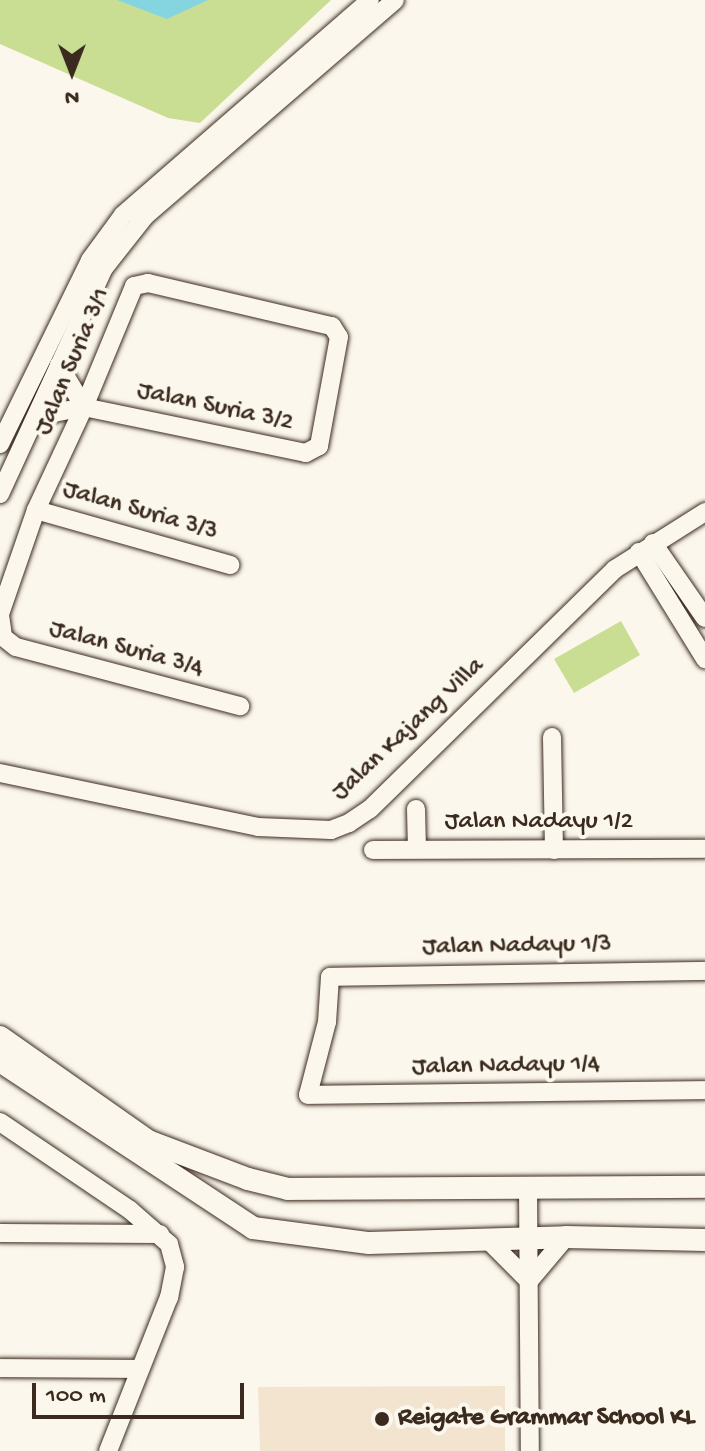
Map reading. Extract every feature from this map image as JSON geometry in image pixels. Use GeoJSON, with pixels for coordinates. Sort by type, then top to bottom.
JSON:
{"type":"FeatureCollection","features":[{"type":"Feature","properties":{"kind":"street"},"geometry":{"type":"LineString","coordinates":[[0,444],[90,260],[123,215],[370,0]]}},
{"type":"Feature","properties":{"kind":"street"},"geometry":{"type":"LineString","coordinates":[[0,494],[104,268],[145,216],[395,0]]}},
{"type":"Feature","properties":{"kind":"street","name":"Jalan Suria 3/1"},"geometry":{"type":"LineString","coordinates":[[3,637],[0,615],[36,510],[84,407],[134,286],[148,283],[332,326],[339,337]]}},
{"type":"Feature","properties":{"kind":"street","name":"Jalan Suria 3/2"},"geometry":{"type":"LineString","coordinates":[[38,416],[84,407],[306,453],[319,446],[339,337]]}},
{"type":"Feature","properties":{"kind":"street"},"geometry":{"type":"LineString","coordinates":[[59,365],[84,407]]}},
{"type":"Feature","properties":{"kind":"street","name":"Jalan Suria 3/3"},"geometry":{"type":"LineString","coordinates":[[36,510],[230,565]]}},
{"type":"Feature","properties":{"kind":"street","name":"Jalan Kajang Villa"},"geometry":{"type":"LineString","coordinates":[[0,773],[258,827],[331,830],[370,809],[615,569],[705,512]]}},
{"type":"Feature","properties":{"kind":"street"},"geometry":{"type":"LineString","coordinates":[[663,570],[678,528]]}},
{"type":"Feature","properties":{"kind":"street"},"geometry":{"type":"LineString","coordinates":[[646,548],[694,611],[703,649]]}},
{"type":"Feature","properties":{"kind":"street"},"geometry":{"type":"LineString","coordinates":[[615,569],[663,570]]}},
{"type":"Feature","properties":{"kind":"street","name":"Jalan Suria 3/4"},"geometry":{"type":"LineString","coordinates":[[3,637],[16,647],[240,706]]}},
{"type":"Feature","properties":{"kind":"street"},"geometry":{"type":"LineString","coordinates":[[552,737],[554,850]]}},
{"type":"Feature","properties":{"kind":"street"},"geometry":{"type":"LineString","coordinates":[[416,809],[417,849]]}},
{"type":"Feature","properties":{"kind":"street","name":"Jalan Nadayu 1/2"},"geometry":{"type":"LineString","coordinates":[[373,850],[705,849]]}},
{"type":"Feature","properties":{"kind":"street","name":"Jalan Nadayu 1/3"},"geometry":{"type":"LineString","coordinates":[[308,1095],[327,1022],[330,977],[705,971]]}},
{"type":"Feature","properties":{"kind":"street"},"geometry":{"type":"LineString","coordinates":[[0,1037],[148,1141],[248,1179],[330,1192],[705,1187]]}},
{"type":"Feature","properties":{"kind":"street"},"geometry":{"type":"LineString","coordinates":[[0,1061],[253,1228],[369,1243],[528,1237],[705,1240]]}},
{"type":"Feature","properties":{"kind":"street","name":"Jalan Nadayu 1/4"},"geometry":{"type":"LineString","coordinates":[[308,1095],[705,1090]]}},
{"type":"Feature","properties":{"kind":"street"},"geometry":{"type":"LineString","coordinates":[[0,1122],[163,1235],[175,1267],[173,1282],[108,1451]]}},
{"type":"Feature","properties":{"kind":"street"},"geometry":{"type":"LineString","coordinates":[[528,1188],[530,1451]]}},
{"type":"Feature","properties":{"kind":"street"},"geometry":{"type":"LineString","coordinates":[[118,1233],[133,1223],[130,1210]]}},
{"type":"Feature","properties":{"kind":"street"},"geometry":{"type":"LineString","coordinates":[[0,1233],[163,1235]]}},
{"type":"Feature","properties":{"kind":"street"},"geometry":{"type":"LineString","coordinates":[[529,1281],[566,1237]]}},
{"type":"Feature","properties":{"kind":"street"},"geometry":{"type":"LineString","coordinates":[[488,1240],[529,1281]]}},
{"type":"Feature","properties":{"kind":"street"},"geometry":{"type":"LineString","coordinates":[[0,1368],[139,1369]]}},
{"type":"Feature","properties":{"kind":"shaded area","name":"Reigate Grammar School KL"},"geometry":{"type":"Polygon","coordinates":[[[505,1386],[505,1451],[260,1451],[258,1387],[505,1386]]]}},
{"type":"Feature","properties":{"kind":"green space"},"geometry":{"type":"Polygon","coordinates":[[[0,0],[331,0],[200,123],[168,118],[0,44],[0,0]]]}},
{"type":"Feature","properties":{"kind":"green space"},"geometry":{"type":"Polygon","coordinates":[[[621,621],[640,655],[574,693],[554,659],[621,621]]]}},
{"type":"Feature","properties":{"kind":"water"},"geometry":{"type":"Polygon","coordinates":[[[117,0],[208,0],[167,19],[117,0]]]}},
{"type":"Feature","properties":{"kind":"place","name":"Reigate Grammar School KL"},"geometry":{"type":"Point","coordinates":[382,1419]}}]}
